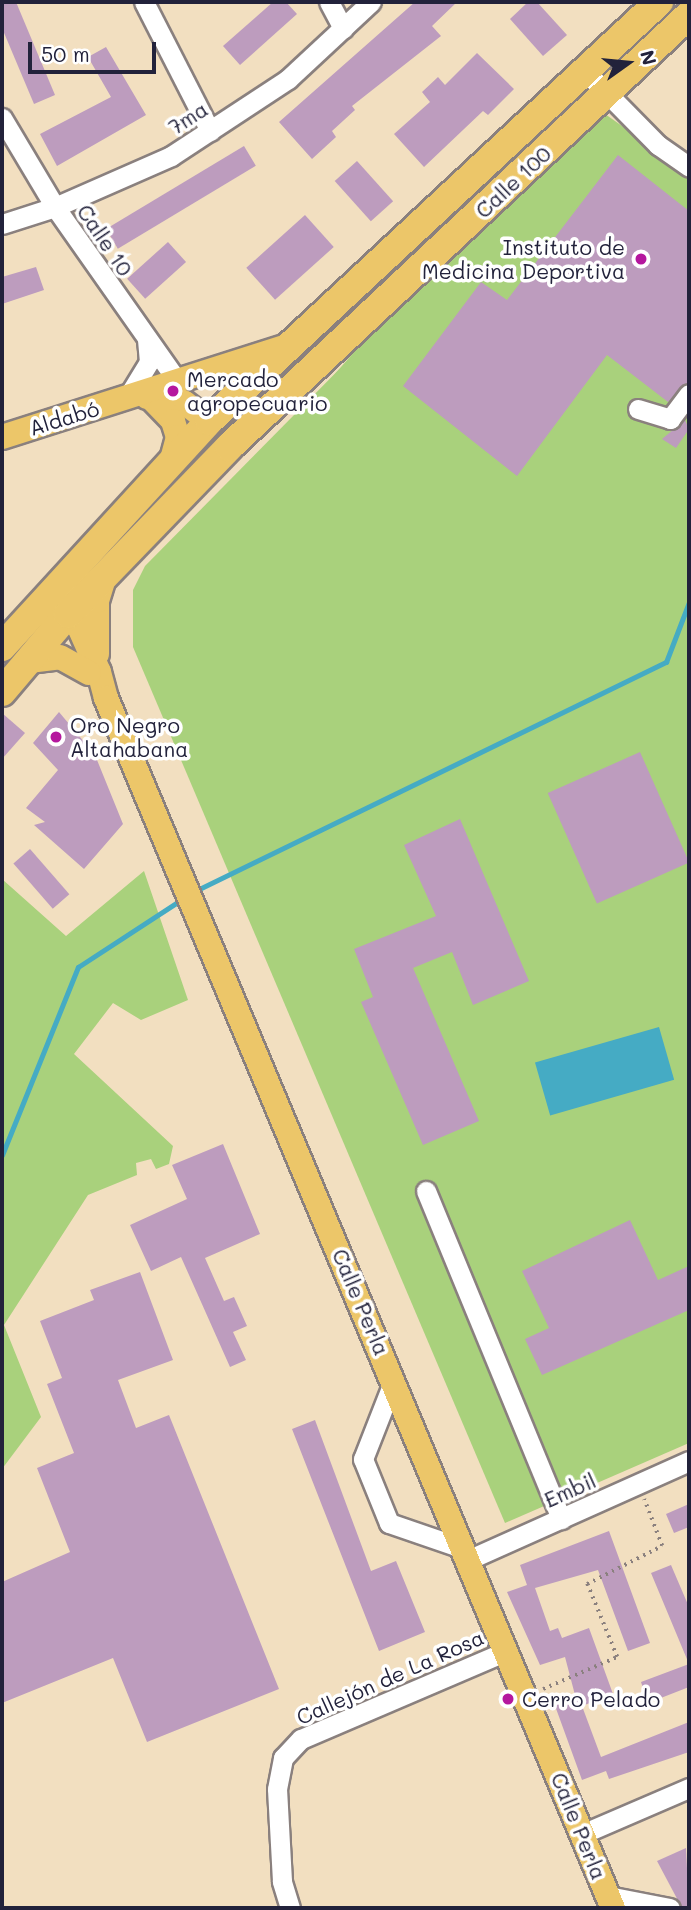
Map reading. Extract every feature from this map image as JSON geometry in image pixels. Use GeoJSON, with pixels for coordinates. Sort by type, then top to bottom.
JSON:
{"type":"FeatureCollection","features":[{"type":"Feature","properties":{"kind":"highway","name":"Calle 100"},"geometry":{"type":"LineString","coordinates":[[2,647],[173,456],[659,2]]}},
{"type":"Feature","properties":{"kind":"highway","name":"Calle 100"},"geometry":{"type":"LineString","coordinates":[[2,692],[68,614],[229,446],[608,94],[689,15]]}},
{"type":"Feature","properties":{"kind":"highway"},"geometry":{"type":"LineString","coordinates":[[209,421],[229,446]]}},
{"type":"Feature","properties":{"kind":"highway"},"geometry":{"type":"LineString","coordinates":[[52,592],[68,614]]}},
{"type":"Feature","properties":{"kind":"main road","name":"Aldabó"},"geometry":{"type":"LineString","coordinates":[[2,437],[139,398],[178,382],[295,344]]}},
{"type":"Feature","properties":{"kind":"main road"},"geometry":{"type":"LineString","coordinates":[[178,382],[209,421]]}},
{"type":"Feature","properties":{"kind":"main road","name":"Aldabó"},"geometry":{"type":"LineString","coordinates":[[139,398],[185,403],[209,421]]}},
{"type":"Feature","properties":{"kind":"main road"},"geometry":{"type":"LineString","coordinates":[[139,398],[173,421],[178,437],[173,456]]}},
{"type":"Feature","properties":{"kind":"main road"},"geometry":{"type":"LineString","coordinates":[[29,661],[60,657],[94,673],[95,627],[105,575]]}},
{"type":"Feature","properties":{"kind":"main road","name":"Calle Perla"},"geometry":{"type":"LineString","coordinates":[[68,614],[79,627],[94,673],[394,1380],[610,1902]]}},
{"type":"Feature","properties":{"kind":"street"},"geometry":{"type":"LineString","coordinates":[[144,2],[210,131]]}},
{"type":"Feature","properties":{"kind":"street"},"geometry":{"type":"LineString","coordinates":[[329,2],[343,28]]}},
{"type":"Feature","properties":{"kind":"street","name":"7ma"},"geometry":{"type":"LineString","coordinates":[[2,224],[55,206],[171,156],[288,79],[371,2]]}},
{"type":"Feature","properties":{"kind":"street"},"geometry":{"type":"LineString","coordinates":[[586,72],[658,145],[689,167]]}},
{"type":"Feature","properties":{"kind":"street","name":"Calle 10"},"geometry":{"type":"LineString","coordinates":[[2,118],[55,206],[146,340],[178,382]]}},
{"type":"Feature","properties":{"kind":"street"},"geometry":{"type":"LineString","coordinates":[[139,398],[149,362],[146,340]]}},
{"type":"Feature","properties":{"kind":"street"},"geometry":{"type":"LineString","coordinates":[[638,409],[670,419],[689,394]]}},
{"type":"Feature","properties":{"kind":"street"},"geometry":{"type":"LineString","coordinates":[[426,1191],[561,1519]]}},
{"type":"Feature","properties":{"kind":"street"},"geometry":{"type":"LineString","coordinates":[[394,1380],[363,1460],[389,1523],[467,1554]]}},
{"type":"Feature","properties":{"kind":"street","name":"Embil"},"geometry":{"type":"LineString","coordinates":[[467,1554],[561,1519],[689,1461]]}},
{"type":"Feature","properties":{"kind":"street","name":"Callejón de La Rosa"},"geometry":{"type":"LineString","coordinates":[[290,1908],[282,1881],[278,1816],[283,1758],[301,1739],[506,1651]]}},
{"type":"Feature","properties":{"kind":"street"},"geometry":{"type":"LineString","coordinates":[[582,1834],[689,1788]]}},
{"type":"Feature","properties":{"kind":"street"},"geometry":{"type":"LineString","coordinates":[[610,1902],[670,1908]]}},
{"type":"Feature","properties":{"kind":"path"},"geometry":{"type":"LineString","coordinates":[[526,1697],[617,1657],[587,1584],[662,1546],[638,1484]]}},
{"type":"Feature","properties":{"kind":"green space"},"geometry":{"type":"Polygon","coordinates":[[[588,83],[595,89],[265,468],[259,462],[588,83]]]}},
{"type":"Feature","properties":{"kind":"green space"},"geometry":{"type":"Polygon","coordinates":[[[605,114],[689,173],[689,1443],[505,1523],[133,647],[133,590],[145,566],[462,245],[605,114]]]}},
{"type":"Feature","properties":{"kind":"green space"},"geometry":{"type":"Polygon","coordinates":[[[144,871],[188,1000],[141,1020],[113,1003],[74,1054],[173,1146],[169,1164],[156,1169],[151,1159],[136,1163],[137,1175],[88,1195],[4,1325],[41,1417],[2,1469],[2,879],[66,936],[144,871]]]}},
{"type":"Feature","properties":{"kind":"water"},"geometry":{"type":"Polygon","coordinates":[[[659,1027],[674,1080],[550,1115],[535,1063],[659,1027]]]}},
{"type":"Feature","properties":{"kind":"building"},"geometry":{"type":"Polygon","coordinates":[[[2,2],[16,2],[55,95],[34,104],[2,28],[2,2]]]}},
{"type":"Feature","properties":{"kind":"building"},"geometry":{"type":"Polygon","coordinates":[[[273,2],[286,2],[297,14],[240,65],[223,46],[273,2]]]}},
{"type":"Feature","properties":{"kind":"building"},"geometry":{"type":"Polygon","coordinates":[[[415,2],[457,2],[432,26],[441,36],[352,106],[355,110],[332,131],[336,137],[312,159],[279,122],[415,2]]]}},
{"type":"Feature","properties":{"kind":"building"},"geometry":{"type":"Polygon","coordinates":[[[528,2],[537,2],[567,35],[543,56],[510,19],[528,2]]]}},
{"type":"Feature","properties":{"kind":"building"},"geometry":{"type":"Polygon","coordinates":[[[106,47],[146,115],[57,166],[40,134],[111,97],[88,57],[106,47]]]}},
{"type":"Feature","properties":{"kind":"building"},"geometry":{"type":"Polygon","coordinates":[[[477,53],[514,89],[488,115],[483,111],[424,167],[394,134],[430,102],[422,92],[438,77],[445,85],[477,53]]]}},
{"type":"Feature","properties":{"kind":"building"},"geometry":{"type":"Polygon","coordinates":[[[244,146],[256,166],[118,249],[106,229],[244,146]]]}},
{"type":"Feature","properties":{"kind":"building"},"geometry":{"type":"Polygon","coordinates":[[[618,155],[689,211],[689,382],[668,402],[607,355],[517,476],[403,386],[481,282],[507,300],[618,155]]]}},
{"type":"Feature","properties":{"kind":"building"},"geometry":{"type":"Polygon","coordinates":[[[357,161],[393,201],[371,221],[335,181],[357,161]]]}},
{"type":"Feature","properties":{"kind":"building"},"geometry":{"type":"Polygon","coordinates":[[[305,215],[334,247],[275,300],[246,268],[305,215]]]}},
{"type":"Feature","properties":{"kind":"building"},"geometry":{"type":"Polygon","coordinates":[[[168,242],[186,262],[145,299],[127,279],[168,242]]]}},
{"type":"Feature","properties":{"kind":"building"},"geometry":{"type":"Polygon","coordinates":[[[36,267],[44,290],[2,304],[2,277],[36,267]]]}},
{"type":"Feature","properties":{"kind":"building"},"geometry":{"type":"Polygon","coordinates":[[[685,420],[689,429],[676,448],[662,439],[685,420]]]}},
{"type":"Feature","properties":{"kind":"building"},"geometry":{"type":"Polygon","coordinates":[[[59,712],[95,755],[123,824],[84,869],[34,825],[45,822],[26,808],[58,770],[33,743],[59,712]]]}},
{"type":"Feature","properties":{"kind":"building"},"geometry":{"type":"Polygon","coordinates":[[[2,713],[25,733],[2,759],[2,713]]]}},
{"type":"Feature","properties":{"kind":"building"},"geometry":{"type":"Polygon","coordinates":[[[640,752],[689,863],[597,904],[548,793],[640,752]]]}},
{"type":"Feature","properties":{"kind":"building"},"geometry":{"type":"Polygon","coordinates":[[[460,819],[529,981],[473,1005],[452,952],[413,968],[479,1121],[423,1145],[361,1002],[373,997],[354,949],[436,916],[404,845],[460,819]]]}},
{"type":"Feature","properties":{"kind":"building"},"geometry":{"type":"Polygon","coordinates":[[[30,849],[69,894],[53,909],[13,863],[30,849]]]}},
{"type":"Feature","properties":{"kind":"building"},"geometry":{"type":"Polygon","coordinates":[[[223,1144],[260,1234],[205,1258],[224,1301],[234,1297],[247,1326],[233,1332],[246,1360],[230,1367],[181,1257],[151,1271],[130,1225],[187,1199],[172,1165],[223,1144]]]}},
{"type":"Feature","properties":{"kind":"building"},"geometry":{"type":"Polygon","coordinates":[[[630,1220],[658,1280],[689,1266],[689,1310],[542,1375],[525,1339],[549,1328],[522,1271],[630,1220]]]}},
{"type":"Feature","properties":{"kind":"building"},"geometry":{"type":"Polygon","coordinates":[[[140,1272],[173,1360],[118,1380],[136,1428],[169,1415],[279,1689],[147,1742],[113,1658],[2,1703],[2,1582],[70,1552],[37,1468],[74,1453],[47,1384],[62,1378],[40,1321],[94,1300],[90,1290],[140,1272]]]}},
{"type":"Feature","properties":{"kind":"building"},"geometry":{"type":"Polygon","coordinates":[[[315,1420],[371,1571],[396,1561],[425,1632],[379,1651],[292,1429],[315,1420]]]}},
{"type":"Feature","properties":{"kind":"building"},"geometry":{"type":"Polygon","coordinates":[[[689,1504],[689,1527],[674,1533],[666,1514],[689,1504]]]}},
{"type":"Feature","properties":{"kind":"building"},"geometry":{"type":"Polygon","coordinates":[[[609,1531],[650,1643],[628,1651],[598,1570],[535,1588],[550,1631],[558,1628],[562,1638],[589,1628],[613,1694],[582,1706],[601,1757],[689,1722],[689,1752],[609,1779],[606,1771],[582,1780],[554,1703],[575,1695],[565,1657],[540,1665],[507,1592],[527,1585],[520,1565],[609,1531]]]}},
{"type":"Feature","properties":{"kind":"building"},"geometry":{"type":"Polygon","coordinates":[[[671,1565],[689,1607],[689,1664],[651,1573],[671,1565]]]}},
{"type":"Feature","properties":{"kind":"building"},"geometry":{"type":"Polygon","coordinates":[[[689,1664],[689,1687],[648,1703],[641,1682],[689,1664]]]}},
{"type":"Feature","properties":{"kind":"building"},"geometry":{"type":"Polygon","coordinates":[[[686,1848],[689,1908],[682,1908],[657,1861],[686,1848]]]}},
{"type":"Feature","properties":{"kind":"waterway"},"geometry":{"type":"LineString","coordinates":[[195,891],[666,662],[689,602]]}},
{"type":"Feature","properties":{"kind":"waterway"},"geometry":{"type":"LineString","coordinates":[[2,1155],[78,967],[184,898]]}},
{"type":"Feature","properties":{"kind":"place","name":"Instituto de Medicina Deportiva"},"geometry":{"type":"Point","coordinates":[641,259]}},
{"type":"Feature","properties":{"kind":"place","name":"Mercado agropecuario"},"geometry":{"type":"Point","coordinates":[173,391]}},
{"type":"Feature","properties":{"kind":"place","name":"Oro Negro Altahabana"},"geometry":{"type":"Point","coordinates":[56,737]}},
{"type":"Feature","properties":{"kind":"place","name":"Cerro Pelado"},"geometry":{"type":"Point","coordinates":[508,1699]}}]}
